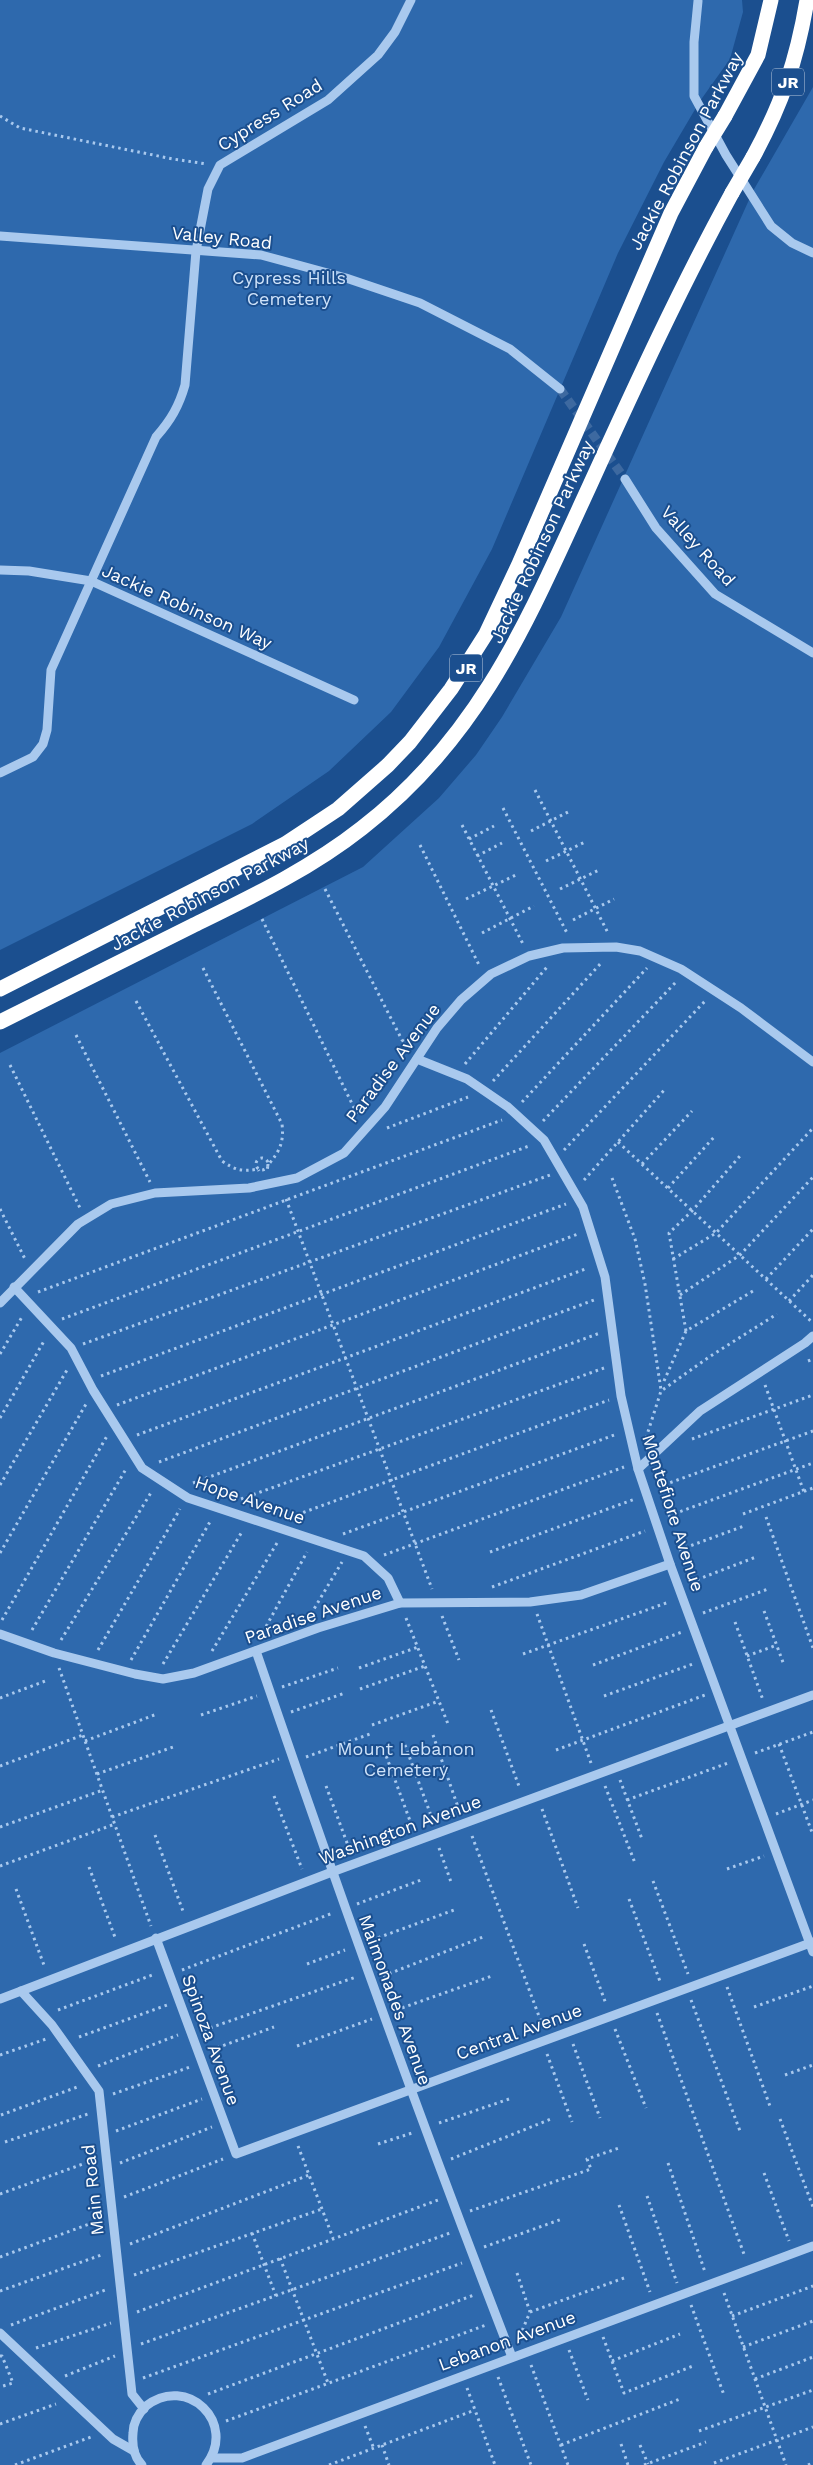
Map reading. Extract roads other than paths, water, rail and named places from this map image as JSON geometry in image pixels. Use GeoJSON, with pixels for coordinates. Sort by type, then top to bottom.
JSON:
{"type":"FeatureCollection","features":[{"type":"Feature","properties":{"kind":"highway","name":"Jackie Robinson Parkway"},"geometry":{"type":"LineString","coordinates":[[0,989],[285,844],[338,809],[388,765],[410,742],[452,689],[486,634],[520,564],[667,221],[758,55],[771,0]]}},
{"type":"Feature","properties":{"kind":"highway","name":"Jackie Robinson Parkway"},"geometry":{"type":"LineString","coordinates":[[0,1022],[238,903],[309,865],[363,828],[436,759],[476,708],[525,627],[680,290],[778,109],[788,84],[807,0]]}},
{"type":"Feature","properties":{"kind":"lane","name":"Cypress Road"},"geometry":{"type":"LineString","coordinates":[[0,773],[33,757],[42,744],[48,730],[51,670],[156,437],[172,419],[180,403],[184,385],[196,251],[208,189],[220,166],[328,100],[378,55],[395,32],[411,0]]}},
{"type":"Feature","properties":{"kind":"lane"},"geometry":{"type":"LineString","coordinates":[[698,0],[694,42],[694,96],[726,155],[771,226],[792,243],[813,253]]}},
{"type":"Feature","properties":{"kind":"lane","name":"Valley Road"},"geometry":{"type":"LineString","coordinates":[[0,236],[260,255],[346,278],[420,303],[510,349],[560,388]]}},
{"type":"Feature","properties":{"kind":"lane","name":"Valley Road"},"geometry":{"type":"LineString","coordinates":[[624,479],[656,528],[715,594],[813,653]]}},
{"type":"Feature","properties":{"kind":"lane","name":"Jackie Robinson Way"},"geometry":{"type":"LineString","coordinates":[[0,570],[29,571],[91,581],[354,700]]}},
{"type":"Feature","properties":{"kind":"lane","name":"Paradise Avenue"},"geometry":{"type":"LineString","coordinates":[[0,1303],[78,1224],[111,1204],[156,1193],[249,1188],[280,1182],[297,1178],[344,1153],[385,1106],[436,1028],[461,1000],[486,978],[529,956],[574,947],[616,947],[640,951],[686,972],[791,1044],[813,1062]]}},
{"type":"Feature","properties":{"kind":"lane","name":"Montefiore Avenue"},"geometry":{"type":"LineString","coordinates":[[418,1056],[456,1074],[515,1113],[544,1140],[576,1195],[601,1264],[622,1396],[638,1466],[694,1628],[812,1946]]}},
{"type":"Feature","properties":{"kind":"lane","name":"Hope Avenue"},"geometry":{"type":"LineString","coordinates":[[14,1287],[74,1351],[93,1390],[107,1409],[142,1468],[187,1497],[349,1550],[369,1560],[388,1578],[400,1603]]}},
{"type":"Feature","properties":{"kind":"lane"},"geometry":{"type":"LineString","coordinates":[[638,1466],[700,1411],[813,1336]]}},
{"type":"Feature","properties":{"kind":"lane","name":"Paradise Avenue"},"geometry":{"type":"LineString","coordinates":[[0,1634],[54,1653],[125,1672],[163,1678],[200,1671],[298,1636],[400,1603],[532,1602],[581,1595],[669,1559]]}},
{"type":"Feature","properties":{"kind":"lane","name":"Maimonades Avenue"},"geometry":{"type":"LineString","coordinates":[[254,1652],[279,1717],[410,2090],[512,2357]]}},
{"type":"Feature","properties":{"kind":"lane","name":"Washington Avenue"},"geometry":{"type":"LineString","coordinates":[[0,1999],[355,1863],[813,1695]]}},
{"type":"Feature","properties":{"kind":"lane","name":"Spinoza Avenue"},"geometry":{"type":"LineString","coordinates":[[156,1938],[236,2154]]}},
{"type":"Feature","properties":{"kind":"lane","name":"Central Avenue"},"geometry":{"type":"LineString","coordinates":[[236,2154],[722,1975],[812,1946]]}},
{"type":"Feature","properties":{"kind":"lane","name":"Main Road"},"geometry":{"type":"LineString","coordinates":[[21,1991],[58,2034],[99,2091],[112,2216],[120,2248],[120,2284],[132,2394],[144,2408]]}},
{"type":"Feature","properties":{"kind":"lane","name":"Lebanon Avenue"},"geometry":{"type":"LineString","coordinates":[[209,2462],[242,2458],[813,2246]]}},
{"type":"Feature","properties":{"kind":"lane"},"geometry":{"type":"LineString","coordinates":[[0,2333],[105,2432],[134,2451],[142,2465]]}},
{"type":"Feature","properties":{"kind":"lane"},"geometry":{"type":"LineString","coordinates":[[134,2451],[133,2428],[144,2408],[154,2400],[167,2396],[181,2396],[194,2400],[205,2408],[214,2425],[216,2446],[209,2462]]}},
{"type":"Feature","properties":{"kind":"tunnel"},"geometry":{"type":"LineString","coordinates":[[560,389],[625,479]]}},
{"type":"Feature","properties":{"kind":"park label","name":"Cypress Hills Cemetery"},"geometry":{"type":"Point","coordinates":[289,288]}},
{"type":"Feature","properties":{"kind":"park label","name":"Mount Lebanon Cemetery"},"geometry":{"type":"Point","coordinates":[406,1759]}}]}
